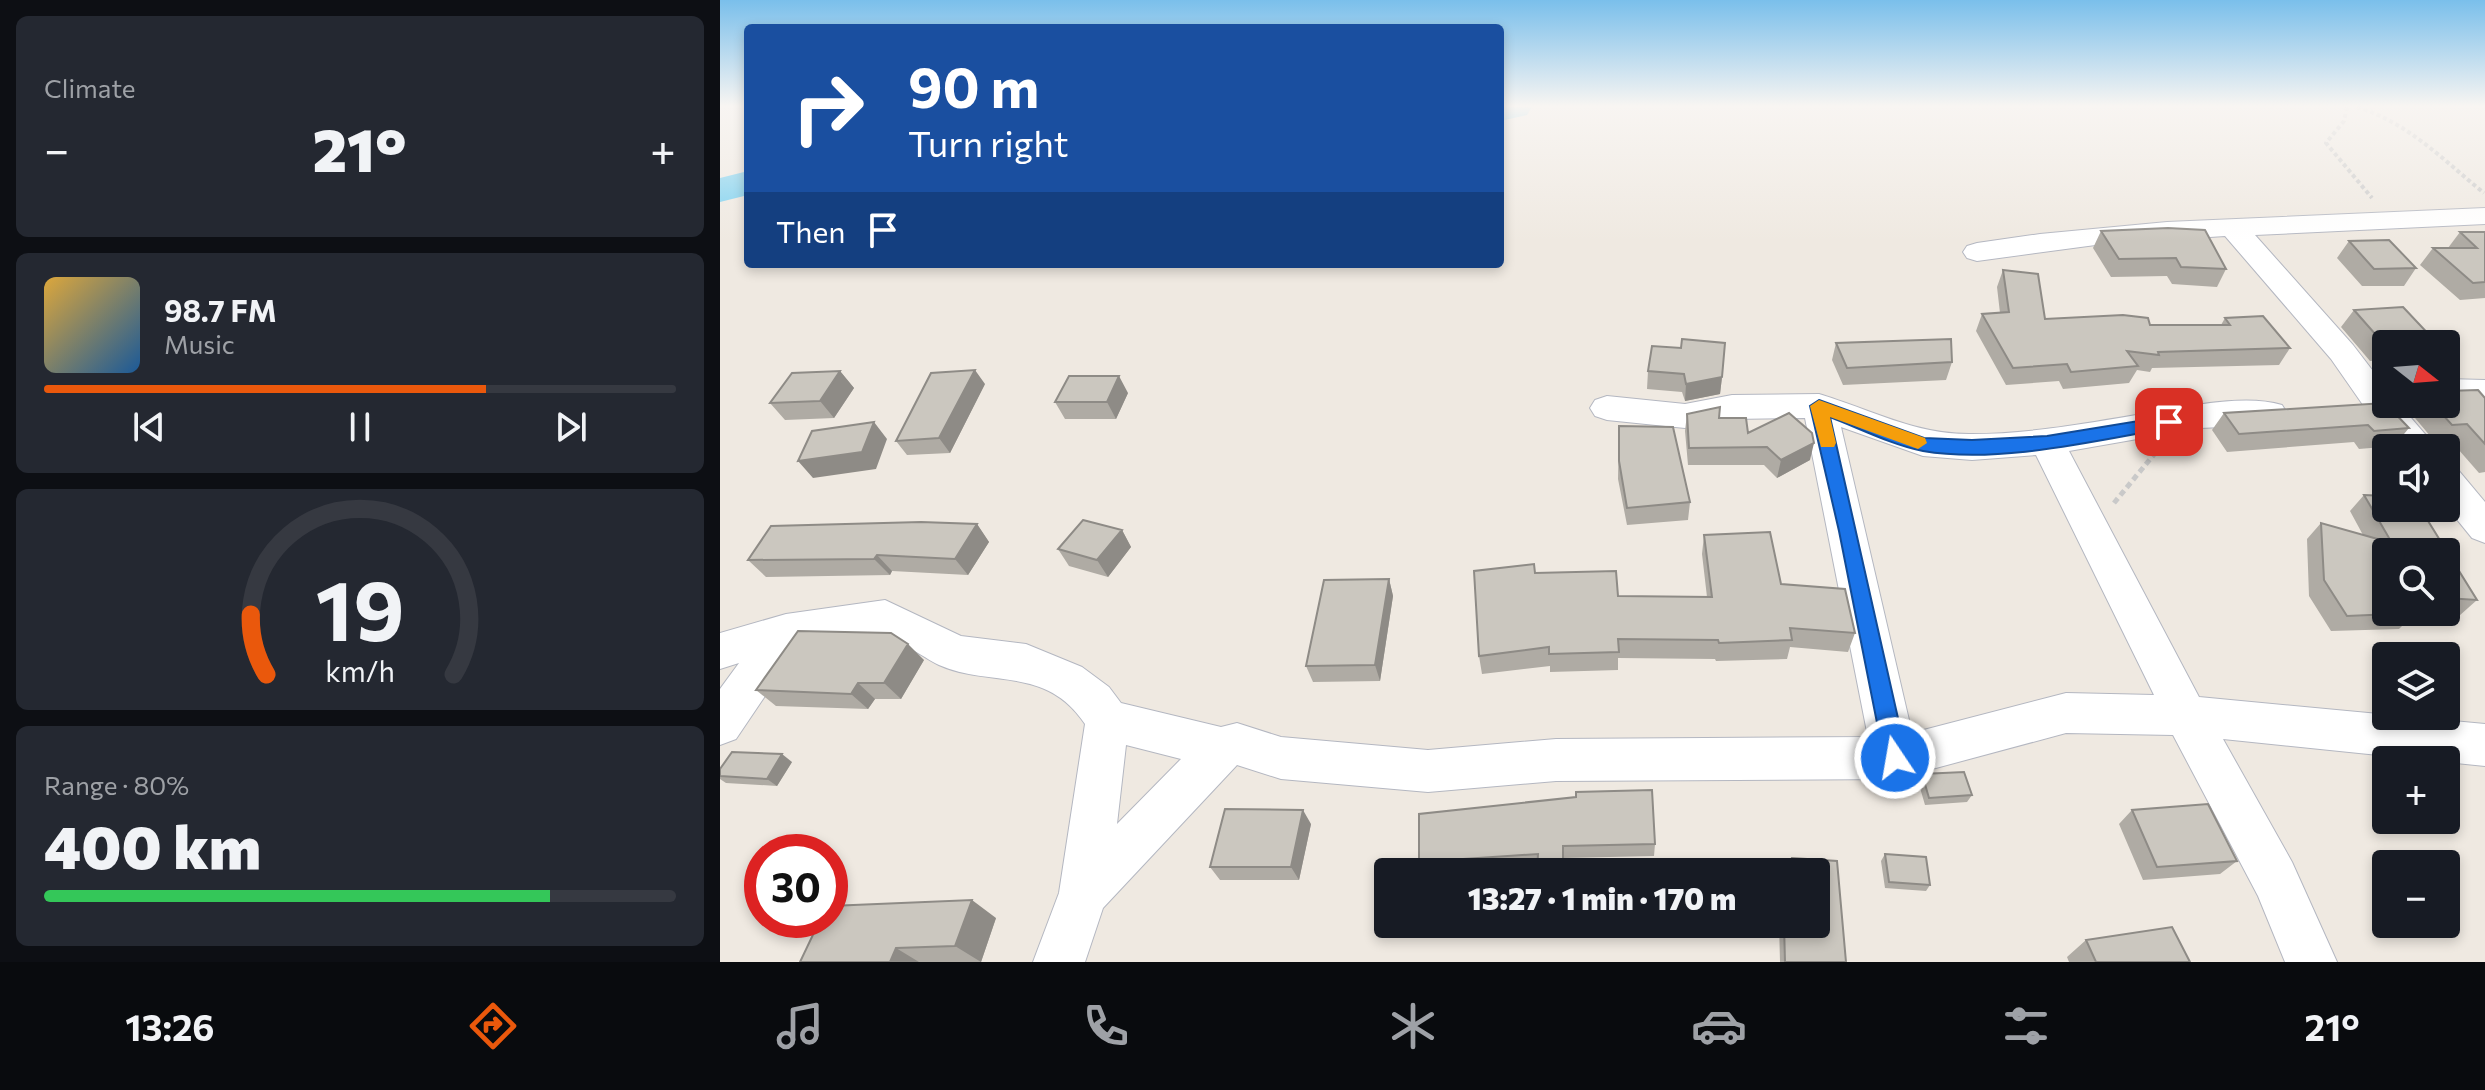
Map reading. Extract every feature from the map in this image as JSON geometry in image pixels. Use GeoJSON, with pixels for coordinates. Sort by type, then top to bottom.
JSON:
{"type":"FeatureCollection","features":[{"type":"Feature","properties":{"kind":"street"},"geometry":{"type":"LineString","coordinates":[[1977,252],[2096,234],[2394,223],[2485,216]]}},
{"type":"Feature","properties":{"kind":"street"},"geometry":{"type":"LineString","coordinates":[[2234,229],[2342,352],[2372,401]]}},
{"type":"Feature","properties":{"kind":"street"},"geometry":{"type":"LineString","coordinates":[[2460,390],[2485,391]]}},
{"type":"Feature","properties":{"kind":"street"},"geometry":{"type":"LineString","coordinates":[[1819,406],[1895,758]]}},
{"type":"Feature","properties":{"kind":"street"},"geometry":{"type":"LineString","coordinates":[[1607,408],[1685,416],[1732,407],[1819,406],[1923,444],[1972,447],[2047,442],[2200,416],[2306,411]]}},
{"type":"Feature","properties":{"kind":"street"},"geometry":{"type":"LineString","coordinates":[[2388,418],[2405,434]]}},
{"type":"Feature","properties":{"kind":"street"},"geometry":{"type":"LineString","coordinates":[[2047,442],[2186,715],[2275,879],[2311,962]]}},
{"type":"Feature","properties":{"kind":"street"},"geometry":{"type":"LineString","coordinates":[[2460,497],[2485,528]]}},
{"type":"Feature","properties":{"kind":"street"},"geometry":{"type":"LineString","coordinates":[[720,651],[786,631],[885,617],[955,653],[1026,662],[1067,680],[1094,701],[1107,720],[1221,748],[1237,744],[1281,758],[1428,771],[1556,760],[1895,758],[2066,713],[2186,715],[2485,745]]}},
{"type":"Feature","properties":{"kind":"street"},"geometry":{"type":"LineString","coordinates":[[720,725],[786,631]]}},
{"type":"Feature","properties":{"kind":"street"},"geometry":{"type":"LineString","coordinates":[[1059,962],[1084,893],[1107,720]]}},
{"type":"Feature","properties":{"kind":"street"},"geometry":{"type":"LineString","coordinates":[[1084,893],[1221,748]]}},
{"type":"Feature","properties":{"kind":"path"},"geometry":{"type":"LineString","coordinates":[[2334,152],[2394,223]]}},
{"type":"Feature","properties":{"kind":"path"},"geometry":{"type":"LineString","coordinates":[[2437,152],[2485,194]]}},
{"type":"Feature","properties":{"kind":"path"},"geometry":{"type":"LineString","coordinates":[[2091,530],[2163,443],[2200,416]]}},
{"type":"Feature","properties":{"kind":"building"},"geometry":{"type":"Polygon","coordinates":[[[2205,230],[2226,269],[2181,267],[2176,258],[2119,259],[2101,231],[2205,230]]]}},
{"type":"Feature","properties":{"kind":"building"},"geometry":{"type":"Polygon","coordinates":[[[2460,232],[2485,232],[2485,282],[2473,283],[2433,248],[2477,248],[2460,232]]]}},
{"type":"Feature","properties":{"kind":"building"},"geometry":{"type":"Polygon","coordinates":[[[2389,240],[2416,268],[2374,269],[2349,241],[2389,240]]]}},
{"type":"Feature","properties":{"kind":"building"},"geometry":{"type":"Polygon","coordinates":[[[2003,270],[2038,274],[2045,319],[2123,315],[2148,318],[2150,325],[2230,325],[2225,318],[2263,316],[2290,348],[2158,352],[2159,355],[2127,351],[2138,366],[2071,372],[2067,364],[2013,368],[1982,314],[2009,312],[2003,270]]]}},
{"type":"Feature","properties":{"kind":"building"},"geometry":{"type":"Polygon","coordinates":[[[2403,307],[2425,330],[2372,330],[2354,310],[2403,307]]]}},
{"type":"Feature","properties":{"kind":"building"},"geometry":{"type":"Polygon","coordinates":[[[1682,339],[1725,343],[1722,377],[1686,384],[1684,374],[1648,371],[1652,346],[1681,348],[1682,339]]]}},
{"type":"Feature","properties":{"kind":"building"},"geometry":{"type":"Polygon","coordinates":[[[1951,339],[1952,362],[1847,368],[1836,343],[1951,339]]]}},
{"type":"Feature","properties":{"kind":"building"},"geometry":{"type":"Polygon","coordinates":[[[975,370],[939,438],[896,441],[931,373],[975,370]]]}},
{"type":"Feature","properties":{"kind":"building"},"geometry":{"type":"Polygon","coordinates":[[[840,371],[820,401],[770,403],[792,373],[840,371]]]}},
{"type":"Feature","properties":{"kind":"building"},"geometry":{"type":"Polygon","coordinates":[[[1069,376],[1119,376],[1107,402],[1055,402],[1069,376]]]}},
{"type":"Feature","properties":{"kind":"building"},"geometry":{"type":"Polygon","coordinates":[[[2478,390],[2485,398],[2485,444],[2467,424],[2452,425],[2446,418],[2460,418],[2460,391],[2478,390]]]}},
{"type":"Feature","properties":{"kind":"building"},"geometry":{"type":"Polygon","coordinates":[[[2372,404],[2372,418],[2399,418],[2409,428],[2374,431],[2368,425],[2239,434],[2224,413],[2372,404]]]}},
{"type":"Feature","properties":{"kind":"building"},"geometry":{"type":"Polygon","coordinates":[[[1720,407],[1719,418],[1746,418],[1748,433],[1789,413],[1812,433],[1814,443],[1781,460],[1767,447],[1689,448],[1687,414],[1720,407]]]}},
{"type":"Feature","properties":{"kind":"building"},"geometry":{"type":"Polygon","coordinates":[[[874,422],[862,452],[798,461],[812,431],[874,422]]]}},
{"type":"Feature","properties":{"kind":"building"},"geometry":{"type":"Polygon","coordinates":[[[1619,426],[1673,427],[1690,502],[1627,508],[1619,461],[1619,426]]]}},
{"type":"Feature","properties":{"kind":"building"},"geometry":{"type":"Polygon","coordinates":[[[2364,495],[2372,495],[2372,509],[2364,495]]]}},
{"type":"Feature","properties":{"kind":"building"},"geometry":{"type":"Polygon","coordinates":[[[1083,520],[1122,530],[1097,560],[1058,549],[1083,520]]]}},
{"type":"Feature","properties":{"kind":"building"},"geometry":{"type":"Polygon","coordinates":[[[921,522],[977,524],[955,559],[877,555],[874,559],[748,560],[771,526],[921,522]]]}},
{"type":"Feature","properties":{"kind":"building"},"geometry":{"type":"Polygon","coordinates":[[[2380,522],[2429,522],[2439,538],[2389,538],[2380,522]]]}},
{"type":"Feature","properties":{"kind":"building"},"geometry":{"type":"Polygon","coordinates":[[[2321,523],[2374,538],[2372,615],[2347,616],[2324,580],[2321,523]]]}},
{"type":"Feature","properties":{"kind":"building"},"geometry":{"type":"Polygon","coordinates":[[[1770,532],[1781,584],[1845,589],[1855,633],[1790,628],[1792,640],[1719,643],[1718,640],[1618,639],[1619,652],[1549,654],[1549,647],[1479,656],[1474,571],[1534,564],[1535,573],[1616,571],[1618,596],[1712,597],[1704,535],[1770,532]]]}},
{"type":"Feature","properties":{"kind":"building"},"geometry":{"type":"Polygon","coordinates":[[[2460,573],[2477,600],[2460,599],[2460,573]]]}},
{"type":"Feature","properties":{"kind":"building"},"geometry":{"type":"Polygon","coordinates":[[[1389,579],[1375,665],[1306,666],[1324,580],[1389,579]]]}},
{"type":"Feature","properties":{"kind":"building"},"geometry":{"type":"Polygon","coordinates":[[[798,631],[891,633],[908,644],[884,683],[858,683],[851,694],[756,690],[798,631]]]}},
{"type":"Feature","properties":{"kind":"building"},"geometry":{"type":"Polygon","coordinates":[[[732,752],[782,754],[767,779],[720,776],[720,769],[732,752]]]}},
{"type":"Feature","properties":{"kind":"building"},"geometry":{"type":"Polygon","coordinates":[[[1964,772],[1972,795],[1929,798],[1922,774],[1964,772]]]}},
{"type":"Feature","properties":{"kind":"building"},"geometry":{"type":"Polygon","coordinates":[[[1652,790],[1655,844],[1563,846],[1563,858],[1538,858],[1538,854],[1419,858],[1419,814],[1576,797],[1576,792],[1652,790]]]}},
{"type":"Feature","properties":{"kind":"building"},"geometry":{"type":"Polygon","coordinates":[[[2208,804],[2237,861],[2157,867],[2132,810],[2208,804]]]}},
{"type":"Feature","properties":{"kind":"building"},"geometry":{"type":"Polygon","coordinates":[[[1225,809],[1303,810],[1291,867],[1210,867],[1225,809]]]}},
{"type":"Feature","properties":{"kind":"building"},"geometry":{"type":"Polygon","coordinates":[[[1885,854],[1926,857],[1930,885],[1889,882],[1885,854]]]}},
{"type":"Feature","properties":{"kind":"building"},"geometry":{"type":"Polygon","coordinates":[[[1830,861],[1837,861],[1846,962],[1785,962],[1784,938],[1830,938],[1830,861]]]}},
{"type":"Feature","properties":{"kind":"building"},"geometry":{"type":"Polygon","coordinates":[[[972,900],[955,946],[896,948],[890,962],[800,962],[811,938],[848,938],[848,905],[972,900]]]}},
{"type":"Feature","properties":{"kind":"building"},"geometry":{"type":"Polygon","coordinates":[[[2172,927],[2190,962],[2096,962],[2086,940],[2172,927]]]}},
{"type":"Feature","properties":{"kind":"waterway"},"geometry":{"type":"LineString","coordinates":[[720,190],[744,184]]}},
{"type":"Feature","properties":{"kind":"slow traffic"},"geometry":{"type":"LineString","coordinates":[[1827,443],[1819,406],[1918,443]]}},
{"type":"Feature","properties":{"kind":"route"},"geometry":{"type":"LineString","coordinates":[[1895,758],[1819,406],[1923,444],[1972,447],[2047,442],[2169,422]]}}]}
